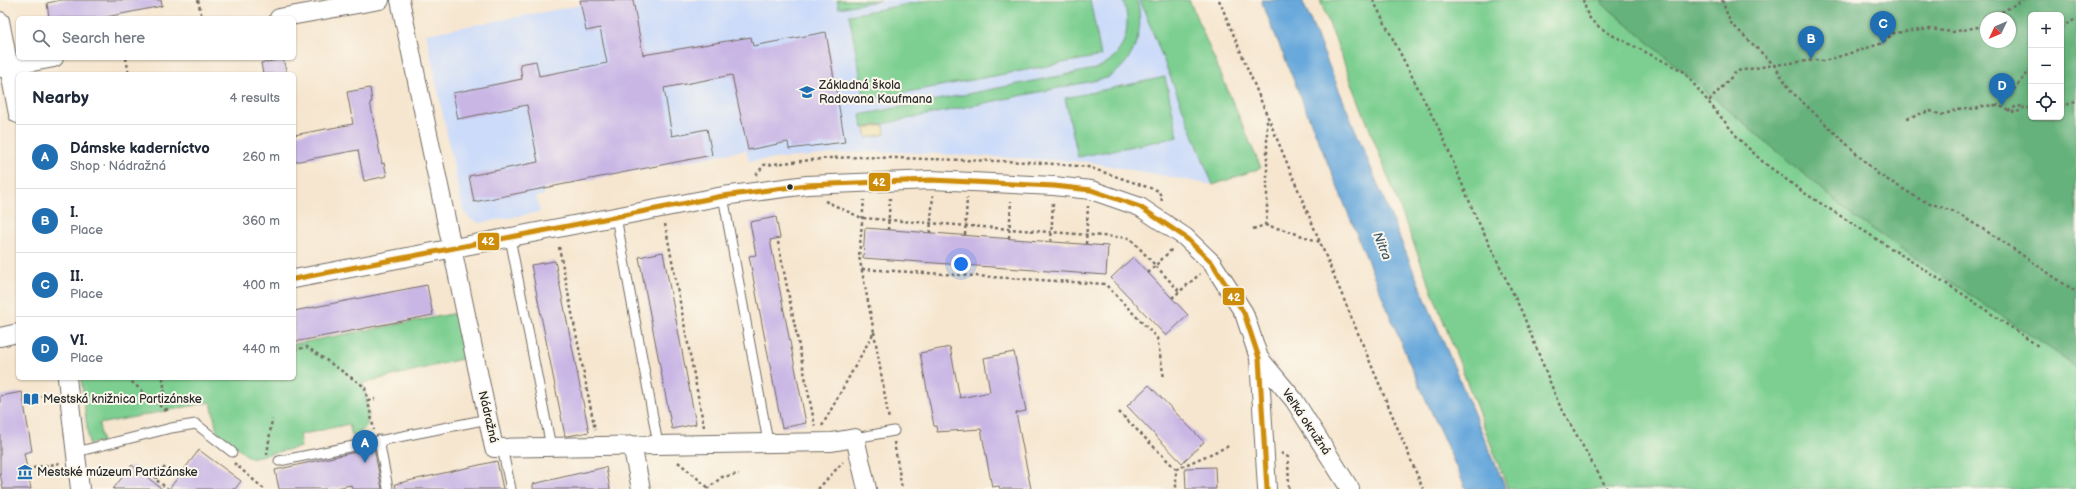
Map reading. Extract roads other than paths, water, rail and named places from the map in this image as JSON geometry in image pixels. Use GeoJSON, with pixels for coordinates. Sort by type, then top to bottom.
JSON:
{"type":"FeatureCollection","features":[{"type":"Feature","properties":{"kind":"street"},"geometry":{"type":"LineString","coordinates":[[290,16],[380,0]]}},
{"type":"Feature","properties":{"kind":"street","name":"Nádražná"},"geometry":{"type":"LineString","coordinates":[[400,0],[494,448],[707,444],[768,442],[818,438],[855,438]]}},
{"type":"Feature","properties":{"kind":"street"},"geometry":{"type":"LineString","coordinates":[[0,21],[4,67],[16,107]]}},
{"type":"Feature","properties":{"kind":"street"},"geometry":{"type":"LineString","coordinates":[[4,67],[43,60]]}},
{"type":"Feature","properties":{"kind":"street"},"geometry":{"type":"LineString","coordinates":[[296,279],[453,250],[722,196],[807,185],[893,180],[969,181],[1054,186],[1091,190],[1140,207],[1185,237],[1212,263],[1244,313],[1259,358],[1268,489]]}},
{"type":"Feature","properties":{"kind":"street"},"geometry":{"type":"LineString","coordinates":[[0,337],[16,334]]}},
{"type":"Feature","properties":{"kind":"street","name":"Veľká okružná"},"geometry":{"type":"LineString","coordinates":[[1259,358],[1294,400],[1350,489]]}},
{"type":"Feature","properties":{"kind":"street"},"geometry":{"type":"LineString","coordinates":[[64,386],[71,457],[80,489]]}},
{"type":"Feature","properties":{"kind":"street"},"geometry":{"type":"LineString","coordinates":[[855,438],[867,489]]}},
{"type":"Feature","properties":{"kind":"street"},"geometry":{"type":"LineString","coordinates":[[632,445],[641,489]]}},
{"type":"Feature","properties":{"kind":"lane"},"geometry":{"type":"LineString","coordinates":[[722,196],[768,442]]}},
{"type":"Feature","properties":{"kind":"lane"},"geometry":{"type":"LineString","coordinates":[[616,217],[658,444]]}},
{"type":"Feature","properties":{"kind":"lane"},"geometry":{"type":"LineString","coordinates":[[510,238],[551,447]]}},
{"type":"Feature","properties":{"kind":"lane"},"geometry":{"type":"LineString","coordinates":[[279,461],[488,419]]}},
{"type":"Feature","properties":{"kind":"lane"},"geometry":{"type":"LineString","coordinates":[[71,457],[172,428],[196,424],[232,452]]}},
{"type":"Feature","properties":{"kind":"lane"},"geometry":{"type":"LineString","coordinates":[[855,438],[893,434]]}},
{"type":"Feature","properties":{"kind":"lane"},"geometry":{"type":"LineString","coordinates":[[378,440],[388,488]]}},
{"type":"Feature","properties":{"kind":"lane"},"geometry":{"type":"LineString","coordinates":[[502,448],[511,489]]}},
{"type":"Feature","properties":{"kind":"water","name":"Nitra"},"geometry":{"type":"Polygon","coordinates":[[[1261,0],[1302,0],[1415,275],[1506,489],[1466,489],[1409,362],[1261,0]]]}},
{"type":"Feature","properties":{"kind":"place","name":"II."},"geometry":{"type":"Point","coordinates":[1883,44]}},
{"type":"Feature","properties":{"kind":"place","name":"I."},"geometry":{"type":"Point","coordinates":[1811,59]}},
{"type":"Feature","properties":{"kind":"place","name":"Základná škola Radovana Kaufmana"},"geometry":{"type":"Point","coordinates":[807,92]}},
{"type":"Feature","properties":{"kind":"place","name":"VI."},"geometry":{"type":"Point","coordinates":[2002,106]}},
{"type":"Feature","properties":{"kind":"place","name":"Mestská knižnica Partizánske"},"geometry":{"type":"Point","coordinates":[31,399]}},
{"type":"Feature","properties":{"kind":"place","name":"Dámske kaderníctvo"},"geometry":{"type":"Point","coordinates":[365,463]}},
{"type":"Feature","properties":{"kind":"place","name":"Mestské múzeum Partizánske"},"geometry":{"type":"Point","coordinates":[25,472]}}]}
